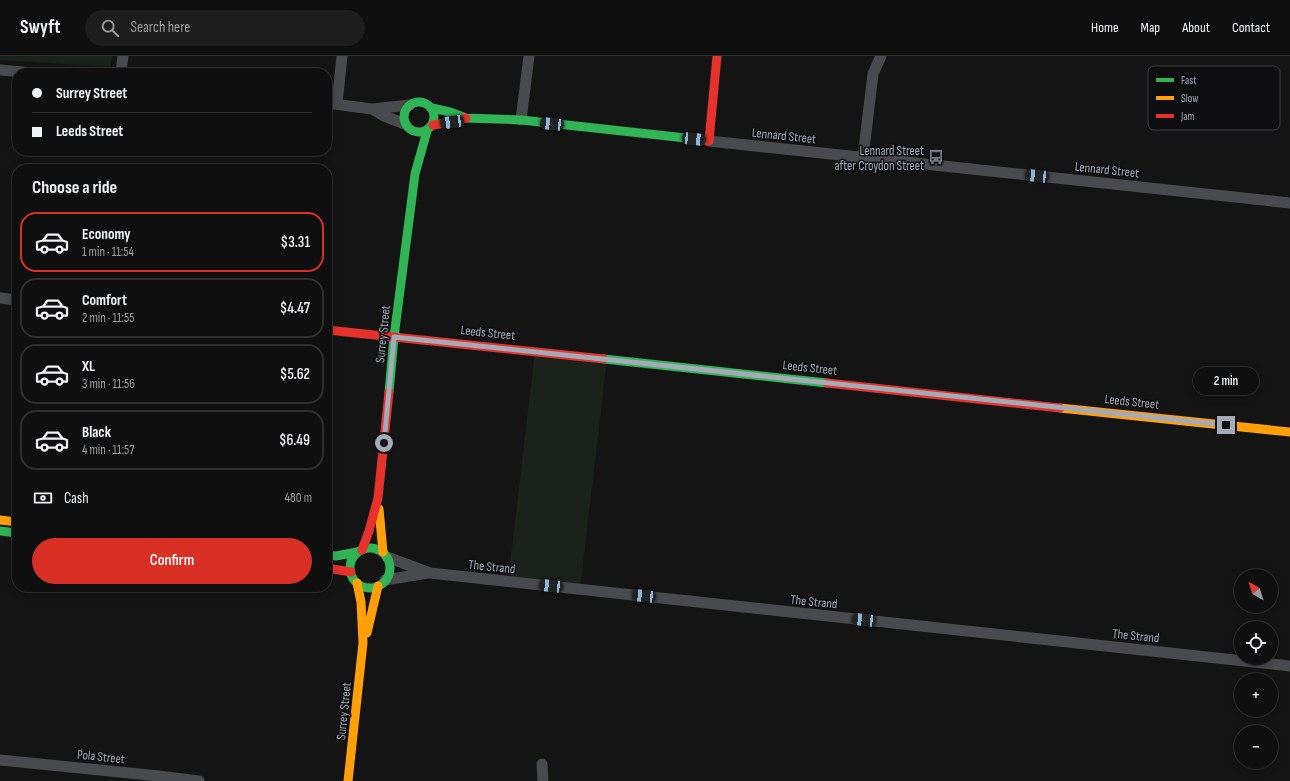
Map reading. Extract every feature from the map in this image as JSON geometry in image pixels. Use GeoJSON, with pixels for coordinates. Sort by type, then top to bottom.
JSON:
{"type":"FeatureCollection","features":[{"type":"Feature","properties":{"kind":"street"},"geometry":{"type":"LineString","coordinates":[[122,68],[123,56]]}},
{"type":"Feature","properties":{"kind":"street"},"geometry":{"type":"LineString","coordinates":[[332,104],[342,56]]}},
{"type":"Feature","properties":{"kind":"street"},"geometry":{"type":"LineString","coordinates":[[521,120],[529,56]]}},
{"type":"Feature","properties":{"kind":"street"},"geometry":{"type":"LineString","coordinates":[[709,141],[717,56]]}},
{"type":"Feature","properties":{"kind":"street"},"geometry":{"type":"LineString","coordinates":[[863,157],[873,74],[881,56]]}},
{"type":"Feature","properties":{"kind":"street"},"geometry":{"type":"LineString","coordinates":[[0,70],[12,71]]}},
{"type":"Feature","properties":{"kind":"street","name":"Lennard Street"},"geometry":{"type":"LineString","coordinates":[[332,104],[372,109],[410,105],[415,102],[421,102],[432,108],[450,112],[466,118]]}},
{"type":"Feature","properties":{"kind":"street"},"geometry":{"type":"LineString","coordinates":[[406,125],[404,115],[406,109],[410,105]]}},
{"type":"Feature","properties":{"kind":"street"},"geometry":{"type":"LineString","coordinates":[[430,128],[435,119],[432,108]]}},
{"type":"Feature","properties":{"kind":"street","name":"Lennard Street"},"geometry":{"type":"LineString","coordinates":[[372,109],[384,116],[406,125],[411,131],[417,133],[466,118],[521,120],[1290,203]]}},
{"type":"Feature","properties":{"kind":"street","name":"Surrey Street"},"geometry":{"type":"LineString","coordinates":[[406,125],[412,145],[415,174]]}},
{"type":"Feature","properties":{"kind":"street","name":"Surrey Street"},"geometry":{"type":"LineString","coordinates":[[359,551],[369,531],[378,498],[394,337],[415,174],[430,128]]}},
{"type":"Feature","properties":{"kind":"street"},"geometry":{"type":"LineString","coordinates":[[0,298],[12,299]]}},
{"type":"Feature","properties":{"kind":"street","name":"Leeds Street"},"geometry":{"type":"LineString","coordinates":[[332,331],[1290,432]]}},
{"type":"Feature","properties":{"kind":"street","name":"Surrey Street"},"geometry":{"type":"LineString","coordinates":[[378,498],[385,555]]}},
{"type":"Feature","properties":{"kind":"street"},"geometry":{"type":"LineString","coordinates":[[0,520],[12,521]]}},
{"type":"Feature","properties":{"kind":"street"},"geometry":{"type":"LineString","coordinates":[[0,531],[12,532]]}},
{"type":"Feature","properties":{"kind":"street"},"geometry":{"type":"LineString","coordinates":[[332,556],[372,548],[385,555],[390,563],[390,569],[382,583],[367,587],[357,583],[351,572],[351,561],[359,551]]}},
{"type":"Feature","properties":{"kind":"street","name":"The Strand"},"geometry":{"type":"LineString","coordinates":[[385,555],[430,573],[1290,666]]}},
{"type":"Feature","properties":{"kind":"street"},"geometry":{"type":"LineString","coordinates":[[332,569],[351,572]]}},
{"type":"Feature","properties":{"kind":"street","name":"The Strand"},"geometry":{"type":"LineString","coordinates":[[382,583],[430,573]]}},
{"type":"Feature","properties":{"kind":"street","name":"Surrey Street"},"geometry":{"type":"LineString","coordinates":[[348,781],[363,643],[361,602],[357,583]]}},
{"type":"Feature","properties":{"kind":"street","name":"Surrey Street"},"geometry":{"type":"LineString","coordinates":[[363,643],[382,583]]}},
{"type":"Feature","properties":{"kind":"street","name":"Pola Street"},"geometry":{"type":"LineString","coordinates":[[0,760],[199,781]]}},
{"type":"Feature","properties":{"kind":"street"},"geometry":{"type":"LineString","coordinates":[[542,764],[543,781]]}},
{"type":"Feature","properties":{"kind":"shaded area"},"geometry":{"type":"Polygon","coordinates":[[[0,56],[112,56],[111,67],[0,60],[0,56]]]}},
{"type":"Feature","properties":{"kind":"shaded area"},"geometry":{"type":"Polygon","coordinates":[[[535,351],[607,360],[580,589],[508,581],[535,351]]]}},
{"type":"Feature","properties":{"kind":"traffic: fast"},"geometry":{"type":"LineString","coordinates":[[419,102],[430,106],[434,117],[430,128],[419,132],[408,128],[404,117],[408,106],[419,102]]}},
{"type":"Feature","properties":{"kind":"traffic: fast"},"geometry":{"type":"LineString","coordinates":[[432,108],[450,112],[466,118],[521,120],[695,139]]}},
{"type":"Feature","properties":{"kind":"traffic: fast"},"geometry":{"type":"LineString","coordinates":[[389,392],[394,337],[415,174],[427,131]]}},
{"type":"Feature","properties":{"kind":"traffic: fast"},"geometry":{"type":"LineString","coordinates":[[604,359],[827,383]]}},
{"type":"Feature","properties":{"kind":"traffic: fast"},"geometry":{"type":"LineString","coordinates":[[0,531],[12,532]]}},
{"type":"Feature","properties":{"kind":"traffic: fast"},"geometry":{"type":"LineString","coordinates":[[370,548],[378,550],[384,554],[388,560],[390,568],[388,576],[384,582],[378,586],[370,588],[362,586],[356,582],[352,576],[350,568],[352,560],[356,554],[362,550],[370,548]]}},
{"type":"Feature","properties":{"kind":"traffic: fast"},"geometry":{"type":"LineString","coordinates":[[332,556],[357,552]]}},
{"type":"Feature","properties":{"kind":"traffic: slow"},"geometry":{"type":"LineString","coordinates":[[1060,408],[1290,432]]}},
{"type":"Feature","properties":{"kind":"traffic: slow"},"geometry":{"type":"LineString","coordinates":[[379,509],[383,552]]}},
{"type":"Feature","properties":{"kind":"traffic: slow"},"geometry":{"type":"LineString","coordinates":[[0,520],[12,521]]}},
{"type":"Feature","properties":{"kind":"traffic: slow"},"geometry":{"type":"LineString","coordinates":[[348,781],[363,643],[361,602],[357,583]]}},
{"type":"Feature","properties":{"kind":"traffic: slow"},"geometry":{"type":"LineString","coordinates":[[367,633],[378,586]]}},
{"type":"Feature","properties":{"kind":"traffic: jam"},"geometry":{"type":"LineString","coordinates":[[695,139],[709,141],[717,56]]}},
{"type":"Feature","properties":{"kind":"traffic: jam"},"geometry":{"type":"LineString","coordinates":[[433,125],[466,118]]}},
{"type":"Feature","properties":{"kind":"traffic: jam"},"geometry":{"type":"LineString","coordinates":[[332,331],[604,359]]}},
{"type":"Feature","properties":{"kind":"traffic: jam"},"geometry":{"type":"LineString","coordinates":[[827,383],[1060,408]]}},
{"type":"Feature","properties":{"kind":"traffic: jam"},"geometry":{"type":"LineString","coordinates":[[362,550],[378,498],[389,392]]}},
{"type":"Feature","properties":{"kind":"traffic: jam"},"geometry":{"type":"LineString","coordinates":[[332,569],[351,572]]}},
{"type":"Feature","properties":{"kind":"place","name":"Lennard Street after Croydon Street"},"geometry":{"type":"Point","coordinates":[936,157]}},
{"type":"Feature","properties":{"kind":"route"},"geometry":{"type":"LineString","coordinates":[[384,443],[394,337],[1226,425]]}}]}
